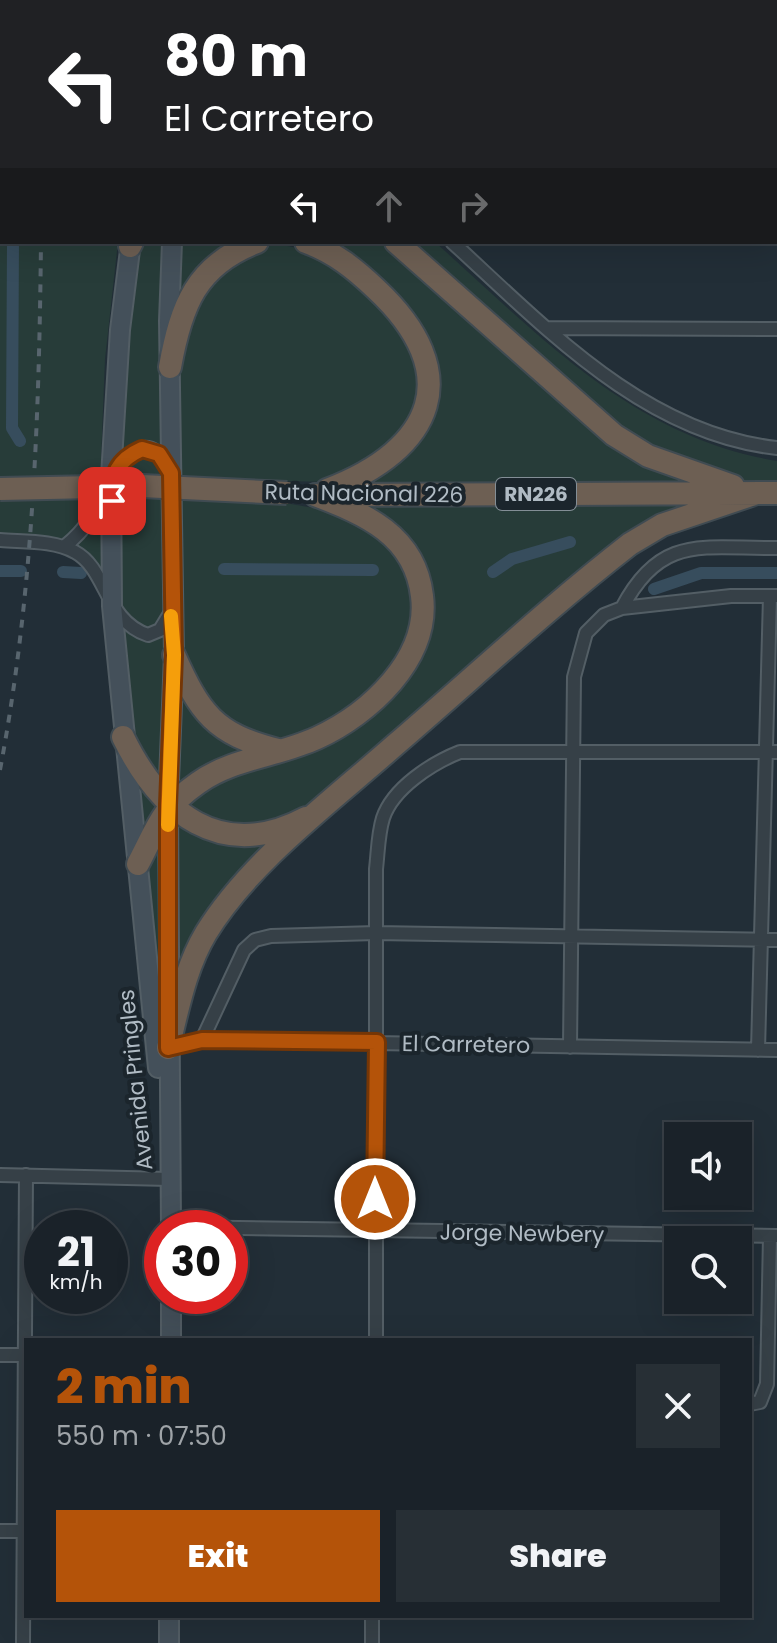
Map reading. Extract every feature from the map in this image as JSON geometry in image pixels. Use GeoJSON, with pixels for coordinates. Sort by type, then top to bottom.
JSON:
{"type":"FeatureCollection","features":[{"type":"Feature","properties":{"kind":"highway"},"geometry":{"type":"LineString","coordinates":[[170,367],[177,328],[194,288],[215,264],[253,244]]}},
{"type":"Feature","properties":{"kind":"highway"},"geometry":{"type":"LineString","coordinates":[[310,244],[339,258],[392,304],[417,336],[430,374],[426,411],[392,454],[349,481],[315,495]]}},
{"type":"Feature","properties":{"kind":"highway"},"geometry":{"type":"LineString","coordinates":[[398,244],[614,435],[648,456],[693,475],[767,493]]}},
{"type":"Feature","properties":{"kind":"highway","name":"Ruta Nacional 226"},"geometry":{"type":"LineString","coordinates":[[0,489],[142,486],[315,495],[767,493]]}},
{"type":"Feature","properties":{"kind":"highway"},"geometry":{"type":"LineString","coordinates":[[162,1048],[187,974],[204,936],[223,908],[249,880],[323,809],[630,544],[662,525],[767,493]]}},
{"type":"Feature","properties":{"kind":"highway"},"geometry":{"type":"LineString","coordinates":[[138,864],[168,805],[223,769],[331,730],[385,689],[411,657],[424,608],[421,587],[400,541],[377,521],[315,495]]}},
{"type":"Feature","properties":{"kind":"highway"},"geometry":{"type":"LineString","coordinates":[[174,655],[194,700],[208,718],[225,732],[279,750]]}},
{"type":"Feature","properties":{"kind":"highway"},"geometry":{"type":"LineString","coordinates":[[123,737],[138,767],[168,805],[208,830],[232,835],[268,832],[323,809]]}},
{"type":"Feature","properties":{"kind":"main road","name":"Avenida Pringles"},"geometry":{"type":"LineString","coordinates":[[131,244],[120,330],[111,476],[112,606],[123,737],[162,1048],[170,1210]]}},
{"type":"Feature","properties":{"kind":"main road","name":"Avenida Pringles"},"geometry":{"type":"LineString","coordinates":[[162,1048],[174,655],[171,612],[172,244]]}},
{"type":"Feature","properties":{"kind":"main road"},"geometry":{"type":"LineString","coordinates":[[171,1314],[171,1338]]}},
{"type":"Feature","properties":{"kind":"main road"},"geometry":{"type":"LineString","coordinates":[[169,1618],[169,1643]]}},
{"type":"Feature","properties":{"kind":"street"},"geometry":{"type":"LineString","coordinates":[[454,244],[547,328],[613,381],[694,428],[731,441],[777,448]]}},
{"type":"Feature","properties":{"kind":"street"},"geometry":{"type":"LineString","coordinates":[[547,328],[777,329]]}},
{"type":"Feature","properties":{"kind":"street"},"geometry":{"type":"LineString","coordinates":[[64,547],[90,519],[111,476],[131,454],[142,449],[159,454],[171,473]]}},
{"type":"Feature","properties":{"kind":"street"},"geometry":{"type":"LineString","coordinates":[[0,540],[64,547],[83,557],[112,606],[137,631],[148,635],[160,630],[171,612]]}},
{"type":"Feature","properties":{"kind":"street"},"geometry":{"type":"LineString","coordinates":[[622,608],[637,579],[650,565],[672,554],[690,549],[777,548]]}},
{"type":"Feature","properties":{"kind":"street"},"geometry":{"type":"LineString","coordinates":[[570,1047],[574,677],[586,633],[604,615],[622,608],[731,596],[774,596],[758,1050]]}},
{"type":"Feature","properties":{"kind":"street"},"geometry":{"type":"LineString","coordinates":[[376,1338],[376,869],[382,821],[396,795],[442,759],[460,752],[770,751]]}},
{"type":"Feature","properties":{"kind":"street"},"geometry":{"type":"LineString","coordinates":[[202,1040],[244,950],[255,940],[271,936],[376,933],[777,940]]}},
{"type":"Feature","properties":{"kind":"street","name":"El Carretero"},"geometry":{"type":"LineString","coordinates":[[162,1048],[202,1040],[777,1050]]}},
{"type":"Feature","properties":{"kind":"street"},"geometry":{"type":"LineString","coordinates":[[0,1175],[169,1179]]}},
{"type":"Feature","properties":{"kind":"street"},"geometry":{"type":"LineString","coordinates":[[23,1643],[22,1355],[26,1175]]}},
{"type":"Feature","properties":{"kind":"street","name":"Jorge Newbery"},"geometry":{"type":"LineString","coordinates":[[248,1229],[774,1236]]}},
{"type":"Feature","properties":{"kind":"street"},"geometry":{"type":"LineString","coordinates":[[755,1403],[767,1384],[774,1236]]}},
{"type":"Feature","properties":{"kind":"street"},"geometry":{"type":"LineString","coordinates":[[0,1355],[22,1355]]}},
{"type":"Feature","properties":{"kind":"street"},"geometry":{"type":"LineString","coordinates":[[0,1531],[23,1531]]}},
{"type":"Feature","properties":{"kind":"street"},"geometry":{"type":"LineString","coordinates":[[372,1618],[372,1643]]}},
{"type":"Feature","properties":{"kind":"green space"},"geometry":{"type":"Polygon","coordinates":[[[0,244],[118,244],[105,359],[100,485],[91,514],[62,543],[0,540],[0,244]]]}},
{"type":"Feature","properties":{"kind":"green space"},"geometry":{"type":"Polygon","coordinates":[[[140,244],[166,244],[164,453],[133,446],[120,456],[129,302],[140,244]]]}},
{"type":"Feature","properties":{"kind":"green space"},"geometry":{"type":"Polygon","coordinates":[[[177,244],[238,244],[176,319],[177,244]]]}},
{"type":"Feature","properties":{"kind":"green space"},"geometry":{"type":"Polygon","coordinates":[[[278,244],[312,251],[336,264],[405,330],[424,392],[408,431],[339,482],[275,481],[274,501],[348,514],[399,547],[418,591],[404,660],[348,712],[281,744],[217,721],[180,646],[177,410],[182,343],[198,292],[253,250],[278,244]]]}},
{"type":"Feature","properties":{"kind":"green space"},"geometry":{"type":"Polygon","coordinates":[[[319,244],[391,244],[542,382],[713,485],[350,488],[402,457],[429,350],[319,244]]]}},
{"type":"Feature","properties":{"kind":"green space"},"geometry":{"type":"Polygon","coordinates":[[[403,244],[437,244],[551,346],[633,406],[677,430],[725,449],[777,461],[777,487],[704,473],[642,449],[403,244]]]}},
{"type":"Feature","properties":{"kind":"green space"},"geometry":{"type":"Polygon","coordinates":[[[148,454],[156,464],[162,481],[165,503],[164,614],[153,628],[141,628],[126,616],[120,596],[120,478],[124,468],[148,454]]]}},
{"type":"Feature","properties":{"kind":"green space"},"geometry":{"type":"Polygon","coordinates":[[[720,499],[672,513],[311,811],[235,831],[178,806],[187,796],[375,704],[429,590],[349,500],[720,499]]]}},
{"type":"Feature","properties":{"kind":"green space"},"geometry":{"type":"Polygon","coordinates":[[[104,510],[106,588],[85,552],[75,545],[104,510]]]}},
{"type":"Feature","properties":{"kind":"green space"},"geometry":{"type":"Polygon","coordinates":[[[122,628],[143,640],[163,634],[163,791],[131,734],[122,628]]]}},
{"type":"Feature","properties":{"kind":"green space"},"geometry":{"type":"Polygon","coordinates":[[[177,674],[259,751],[173,795],[177,674]]]}},
{"type":"Feature","properties":{"kind":"green space"},"geometry":{"type":"Polygon","coordinates":[[[132,765],[163,806],[140,849],[132,765]]]}},
{"type":"Feature","properties":{"kind":"green space"},"geometry":{"type":"Polygon","coordinates":[[[173,813],[205,834],[296,827],[237,885],[177,994],[173,813]]]}},
{"type":"Feature","properties":{"kind":"green space"},"geometry":{"type":"Polygon","coordinates":[[[162,829],[164,1039],[145,884],[150,850],[162,829]]]}},
{"type":"Feature","properties":{"kind":"waterway"},"geometry":{"type":"LineString","coordinates":[[13,244],[12,428],[20,441]]}},
{"type":"Feature","properties":{"kind":"waterway"},"geometry":{"type":"LineString","coordinates":[[493,572],[512,559],[570,542]]}},
{"type":"Feature","properties":{"kind":"waterway"},"geometry":{"type":"LineString","coordinates":[[224,569],[373,570]]}},
{"type":"Feature","properties":{"kind":"waterway"},"geometry":{"type":"LineString","coordinates":[[0,571],[21,571]]}},
{"type":"Feature","properties":{"kind":"waterway"},"geometry":{"type":"LineString","coordinates":[[63,572],[81,573]]}},
{"type":"Feature","properties":{"kind":"waterway"},"geometry":{"type":"LineString","coordinates":[[654,589],[701,573],[777,573]]}},
{"type":"Feature","properties":{"kind":"railway"},"geometry":{"type":"LineString","coordinates":[[0,770],[27,573],[38,375],[41,244]]}},
{"type":"Feature","properties":{"kind":"slow traffic"},"geometry":{"type":"LineString","coordinates":[[168,825],[174,655],[171,616]]}},
{"type":"Feature","properties":{"kind":"route"},"geometry":{"type":"LineString","coordinates":[[112,501],[111,476],[121,463],[142,449],[159,454],[171,473],[174,655],[168,805],[168,1048],[202,1040],[220,1043],[377,1042],[375,1199]]}}]}
